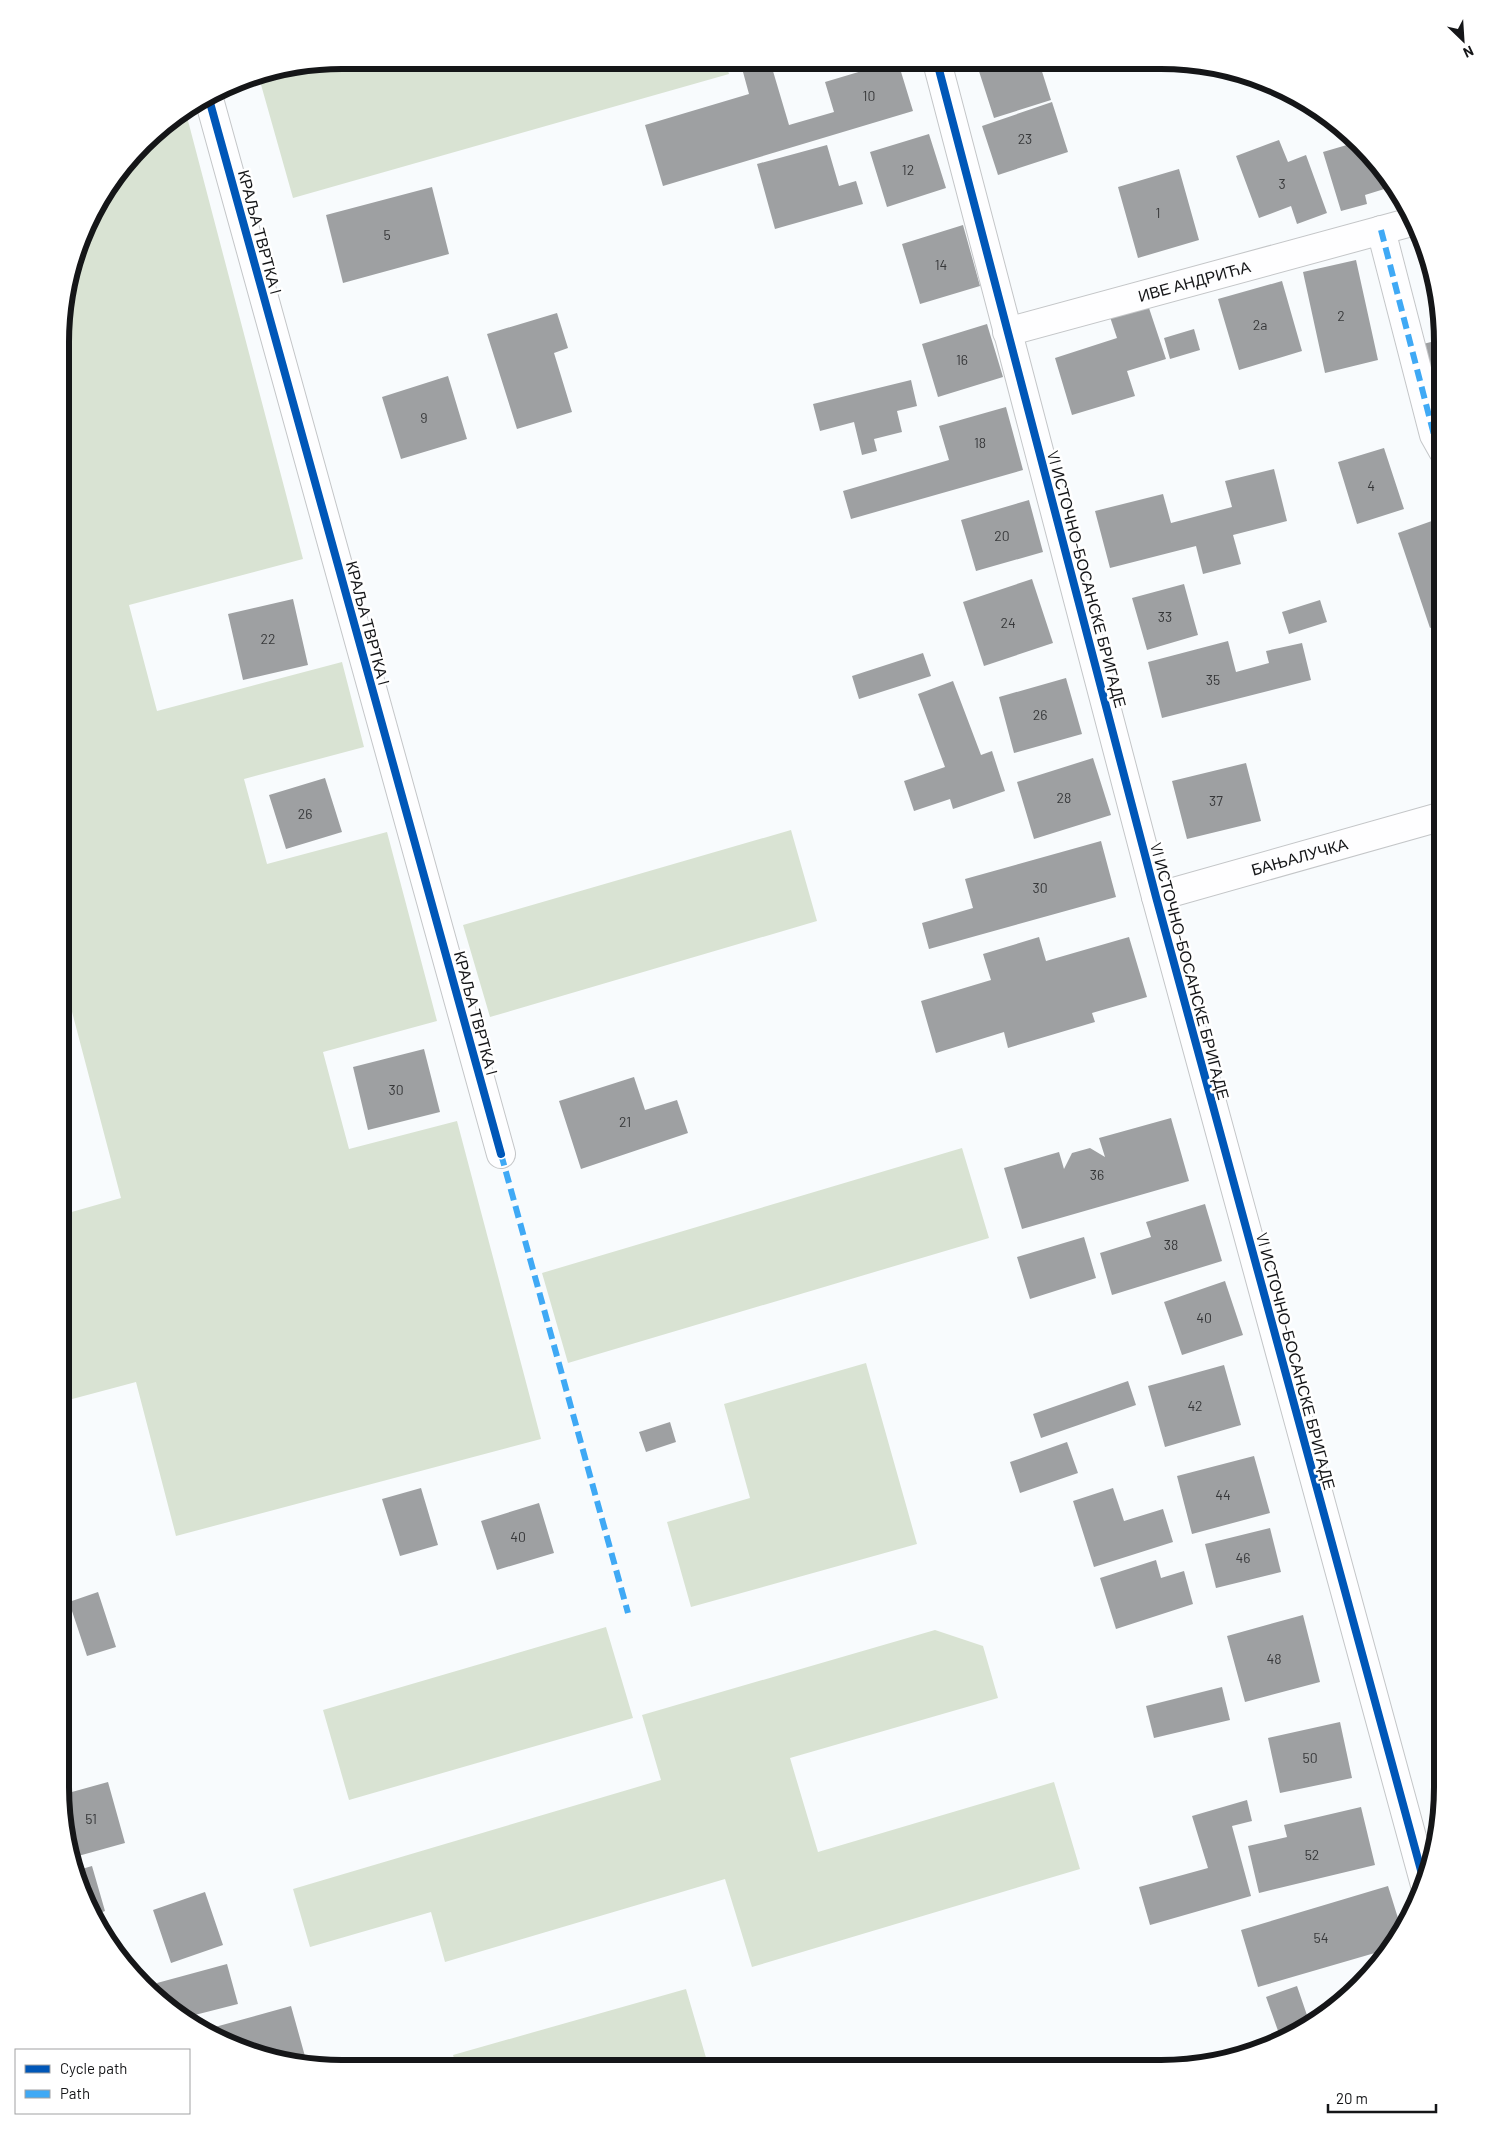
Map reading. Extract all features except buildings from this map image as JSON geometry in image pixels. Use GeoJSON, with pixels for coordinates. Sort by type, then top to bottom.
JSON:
{"type":"FeatureCollection","features":[{"type":"Feature","properties":{"kind":"street","name":"VI ИСТОЧНО-БОСАНСКЕ БРИГАДЕ"},"geometry":{"type":"LineString","coordinates":[[938,69],[1156,897],[1421,1873]]}},
{"type":"Feature","properties":{"kind":"street","name":"КРАЉА ТВРТКА I"},"geometry":{"type":"LineString","coordinates":[[210,103],[501,1154]]}},
{"type":"Feature","properties":{"kind":"street","name":"ИВЕ АНДРИЋА"},"geometry":{"type":"LineString","coordinates":[[1008,332],[1407,223]]}},
{"type":"Feature","properties":{"kind":"street"},"geometry":{"type":"LineString","coordinates":[[1381,230],[1434,435]]}},
{"type":"Feature","properties":{"kind":"street","name":"БАЊАЛУЧКА"},"geometry":{"type":"LineString","coordinates":[[1156,897],[1434,819]]}},
{"type":"Feature","properties":{"kind":"green space"},"geometry":{"type":"Polygon","coordinates":[[[324,69],[727,69],[729,74],[293,198],[260,81],[271,78],[324,69]]]}},
{"type":"Feature","properties":{"kind":"green space"},"geometry":{"type":"Polygon","coordinates":[[[187,117],[303,559],[129,605],[157,711],[342,662],[364,747],[244,779],[267,864],[387,832],[437,1021],[323,1052],[349,1149],[457,1121],[541,1439],[176,1536],[136,1382],[69,1400],[69,1213],[121,1198],[71,1008],[69,1008],[69,324],[71,306],[83,254],[105,205],[125,176],[149,149],[187,117]]]}},
{"type":"Feature","properties":{"kind":"green space"},"geometry":{"type":"Polygon","coordinates":[[[791,830],[817,921],[490,1017],[463,925],[791,830]]]}},
{"type":"Feature","properties":{"kind":"green space"},"geometry":{"type":"Polygon","coordinates":[[[962,1148],[989,1238],[568,1363],[542,1273],[962,1148]]]}},
{"type":"Feature","properties":{"kind":"green space"},"geometry":{"type":"Polygon","coordinates":[[[866,1363],[917,1544],[691,1607],[667,1522],[750,1498],[724,1404],[866,1363]]]}},
{"type":"Feature","properties":{"kind":"green space"},"geometry":{"type":"Polygon","coordinates":[[[606,1627],[633,1718],[349,1800],[323,1710],[606,1627]]]}},
{"type":"Feature","properties":{"kind":"green space"},"geometry":{"type":"Polygon","coordinates":[[[935,1630],[983,1646],[998,1698],[790,1758],[818,1852],[1054,1782],[1080,1869],[752,1967],[725,1879],[445,1962],[431,1912],[310,1947],[293,1889],[661,1780],[642,1715],[935,1630]]]}},
{"type":"Feature","properties":{"kind":"green space"},"geometry":{"type":"Polygon","coordinates":[[[686,1989],[707,2060],[455,2060],[453,2055],[686,1989]]]}},
{"type":"Feature","properties":{"kind":"marked path"},"geometry":{"type":"LineString","coordinates":[[1381,230],[1434,435]]}},
{"type":"Feature","properties":{"kind":"marked path"},"geometry":{"type":"LineString","coordinates":[[501,1154],[628,1613]]}},
{"type":"Feature","properties":{"kind":"cycle path"},"geometry":{"type":"LineString","coordinates":[[939,69],[1156,897],[1421,1871]]}},
{"type":"Feature","properties":{"kind":"cycle path"},"geometry":{"type":"LineString","coordinates":[[210,103],[501,1154]]}}]}
